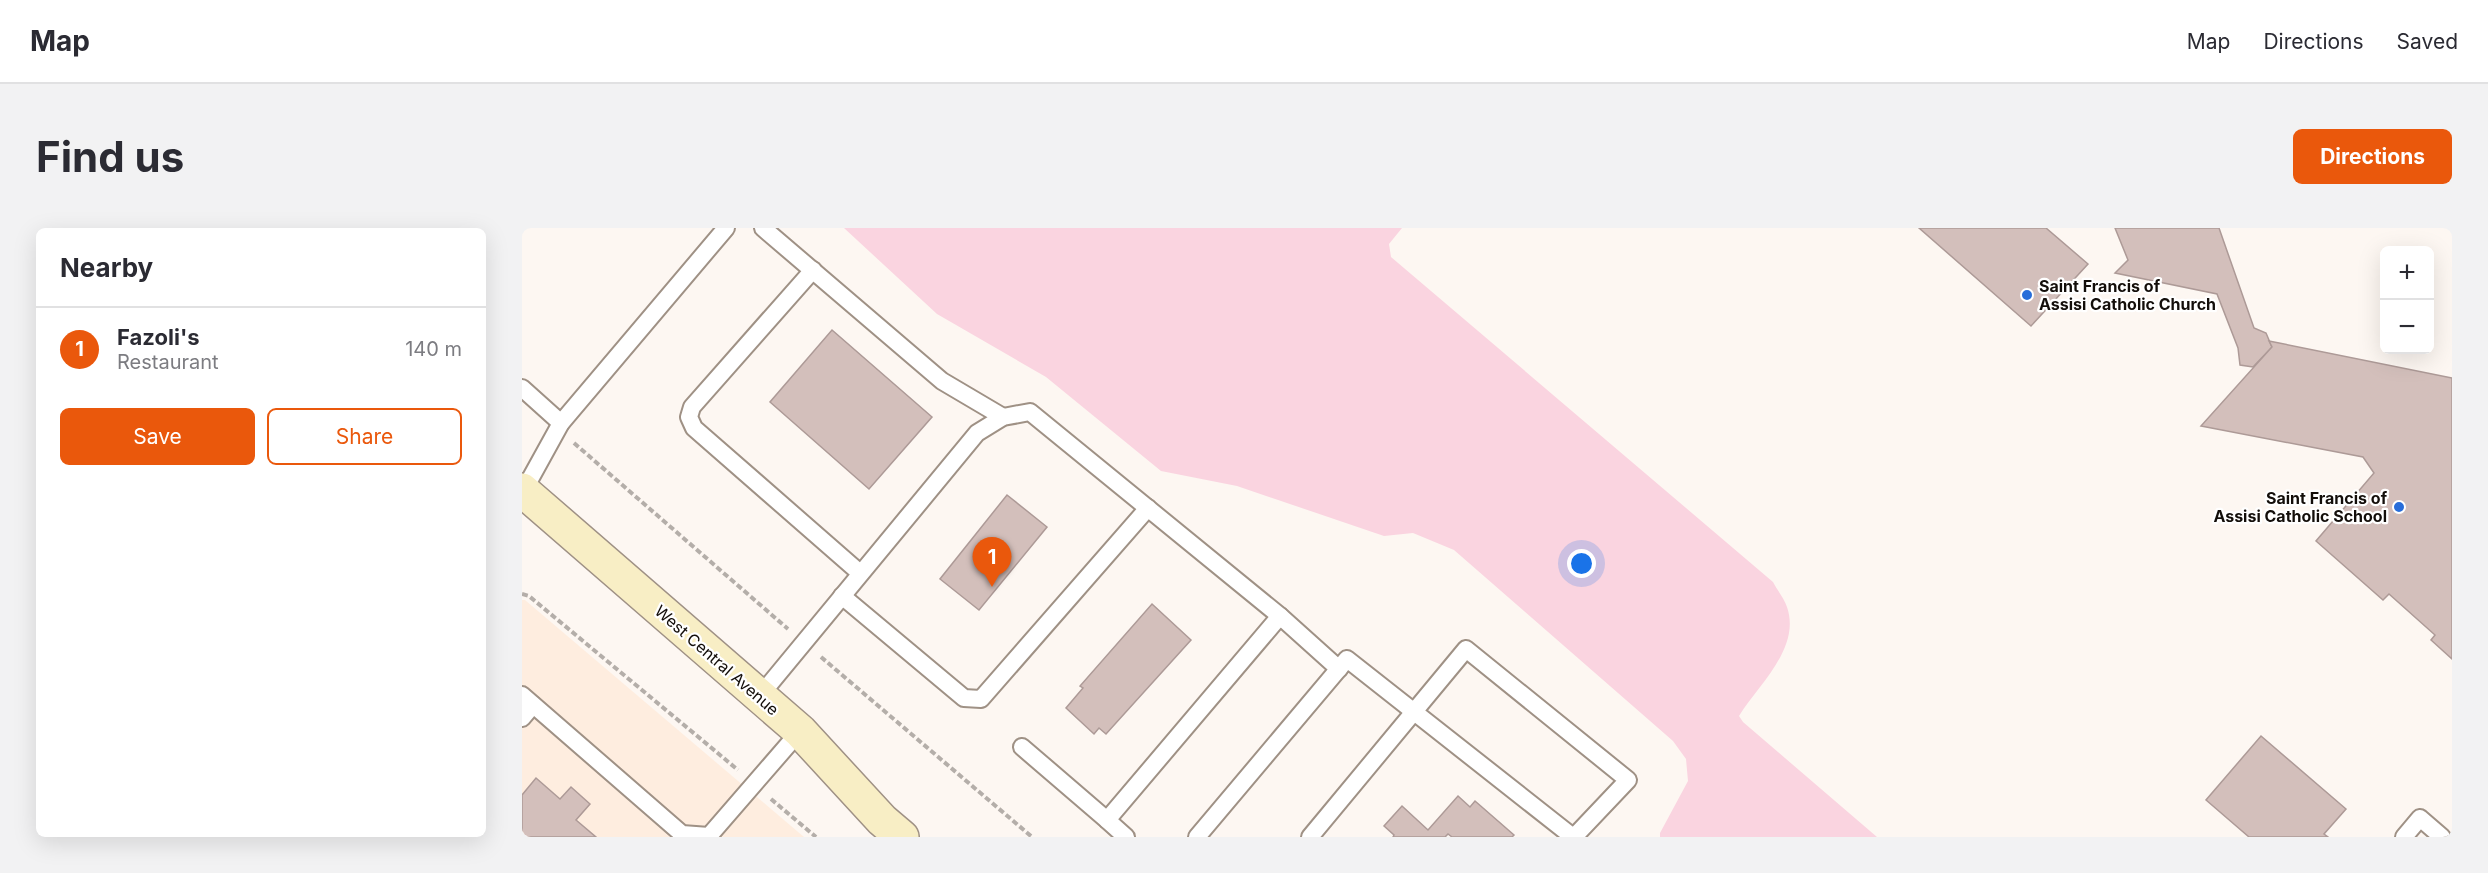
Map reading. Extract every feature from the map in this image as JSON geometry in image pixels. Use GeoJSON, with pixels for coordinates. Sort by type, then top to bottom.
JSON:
{"type":"FeatureCollection","features":[{"type":"Feature","properties":{"kind":"main road","name":"West Central Avenue"},"geometry":{"type":"LineString","coordinates":[[522,491],[800,731],[885,831]]}},
{"type":"Feature","properties":{"kind":"lane"},"geometry":{"type":"LineString","coordinates":[[522,491],[560,425],[726,228]]}},
{"type":"Feature","properties":{"kind":"lane"},"geometry":{"type":"LineString","coordinates":[[764,228],[942,381],[1003,417]]}},
{"type":"Feature","properties":{"kind":"lane"},"geometry":{"type":"LineString","coordinates":[[813,270],[692,407],[689,417],[694,428],[860,573]]}},
{"type":"Feature","properties":{"kind":"lane"},"geometry":{"type":"LineString","coordinates":[[522,388],[560,425]]}},
{"type":"Feature","properties":{"kind":"lane"},"geometry":{"type":"LineString","coordinates":[[759,697],[977,433],[1003,417],[1030,412],[1280,616],[1339,669]]}},
{"type":"Feature","properties":{"kind":"lane"},"geometry":{"type":"LineString","coordinates":[[842,596],[964,698],[981,699],[1148,508]]}},
{"type":"Feature","properties":{"kind":"lane"},"geometry":{"type":"LineString","coordinates":[[1107,820],[1280,616]]}},
{"type":"Feature","properties":{"kind":"lane"},"geometry":{"type":"LineString","coordinates":[[1197,837],[1347,659],[1413,711],[1574,837],[1628,780],[1466,649],[1413,711],[1310,837]]}},
{"type":"Feature","properties":{"kind":"lane"},"geometry":{"type":"LineString","coordinates":[[522,718],[528,700],[682,834],[709,836],[800,731]]}},
{"type":"Feature","properties":{"kind":"lane"},"geometry":{"type":"LineString","coordinates":[[1022,747],[1126,837]]}},
{"type":"Feature","properties":{"kind":"lane"},"geometry":{"type":"LineString","coordinates":[[2404,837],[2420,818],[2442,837]]}},
{"type":"Feature","properties":{"kind":"path"},"geometry":{"type":"LineString","coordinates":[[560,425],[804,642],[1032,837]]}},
{"type":"Feature","properties":{"kind":"path"},"geometry":{"type":"LineString","coordinates":[[522,594],[538,603],[816,837]]}},
{"type":"Feature","properties":{"kind":"shaded area"},"geometry":{"type":"Polygon","coordinates":[[[844,228],[1402,228],[1389,244],[1391,257],[1773,582],[1787,607],[1790,622],[1788,637],[1776,665],[1739,716],[1743,722],[1877,837],[1660,837],[1688,781],[1686,759],[1673,741],[1454,550],[1413,533],[1384,536],[1237,486],[1161,471],[1046,377],[937,314],[844,228]]]}},
{"type":"Feature","properties":{"kind":"shaded area"},"geometry":{"type":"Polygon","coordinates":[[[522,600],[525,600],[804,837],[522,837],[522,600]]]}},
{"type":"Feature","properties":{"kind":"building","name":"Saint Francis of Assisi Catholic Church"},"geometry":{"type":"Polygon","coordinates":[[[1919,228],[2046,228],[2088,264],[2031,326],[1919,228]]]}},
{"type":"Feature","properties":{"kind":"building","name":"Saint Francis of Assisi Catholic Church"},"geometry":{"type":"Polygon","coordinates":[[[2115,228],[2219,228],[2254,328],[2266,333],[2272,347],[2253,367],[2240,365],[2238,348],[2217,294],[2115,273],[2128,260],[2115,228]]]}},
{"type":"Feature","properties":{"kind":"building"},"geometry":{"type":"Polygon","coordinates":[[[832,330],[932,417],[869,489],[770,402],[832,330]]]}},
{"type":"Feature","properties":{"kind":"building","name":"Saint Francis of Assisi Catholic School"},"geometry":{"type":"Polygon","coordinates":[[[2269,341],[2452,378],[2452,659],[2431,640],[2435,635],[2389,594],[2383,600],[2316,541],[2374,473],[2363,457],[2201,426],[2272,347],[2269,341]]]}},
{"type":"Feature","properties":{"kind":"building"},"geometry":{"type":"Polygon","coordinates":[[[1007,495],[1047,527],[979,610],[940,579],[1007,495]]]}},
{"type":"Feature","properties":{"kind":"building"},"geometry":{"type":"Polygon","coordinates":[[[1152,604],[1191,640],[1106,734],[1099,728],[1094,734],[1066,708],[1083,688],[1080,686],[1152,604]]]}},
{"type":"Feature","properties":{"kind":"building"},"geometry":{"type":"Polygon","coordinates":[[[2261,736],[2346,809],[2324,834],[2328,837],[2249,837],[2206,800],[2261,736]]]}},
{"type":"Feature","properties":{"kind":"building"},"geometry":{"type":"Polygon","coordinates":[[[536,778],[560,799],[571,787],[590,804],[576,820],[596,837],[522,837],[522,795],[536,778]]]}},
{"type":"Feature","properties":{"kind":"building"},"geometry":{"type":"Polygon","coordinates":[[[1458,796],[1470,807],[1475,801],[1514,835],[1512,837],[1452,837],[1448,834],[1445,837],[1393,837],[1394,835],[1384,826],[1402,806],[1428,830],[1458,796]]]}},
{"type":"Feature","properties":{"kind":"place","name":"Saint Francis of Assisi Catholic Church"},"geometry":{"type":"Point","coordinates":[2027,295]}},
{"type":"Feature","properties":{"kind":"place","name":"Saint Francis of Assisi Catholic School"},"geometry":{"type":"Point","coordinates":[2399,507]}},
{"type":"Feature","properties":{"kind":"place","name":"Fazoli's"},"geometry":{"type":"Point","coordinates":[992,587]}}]}
